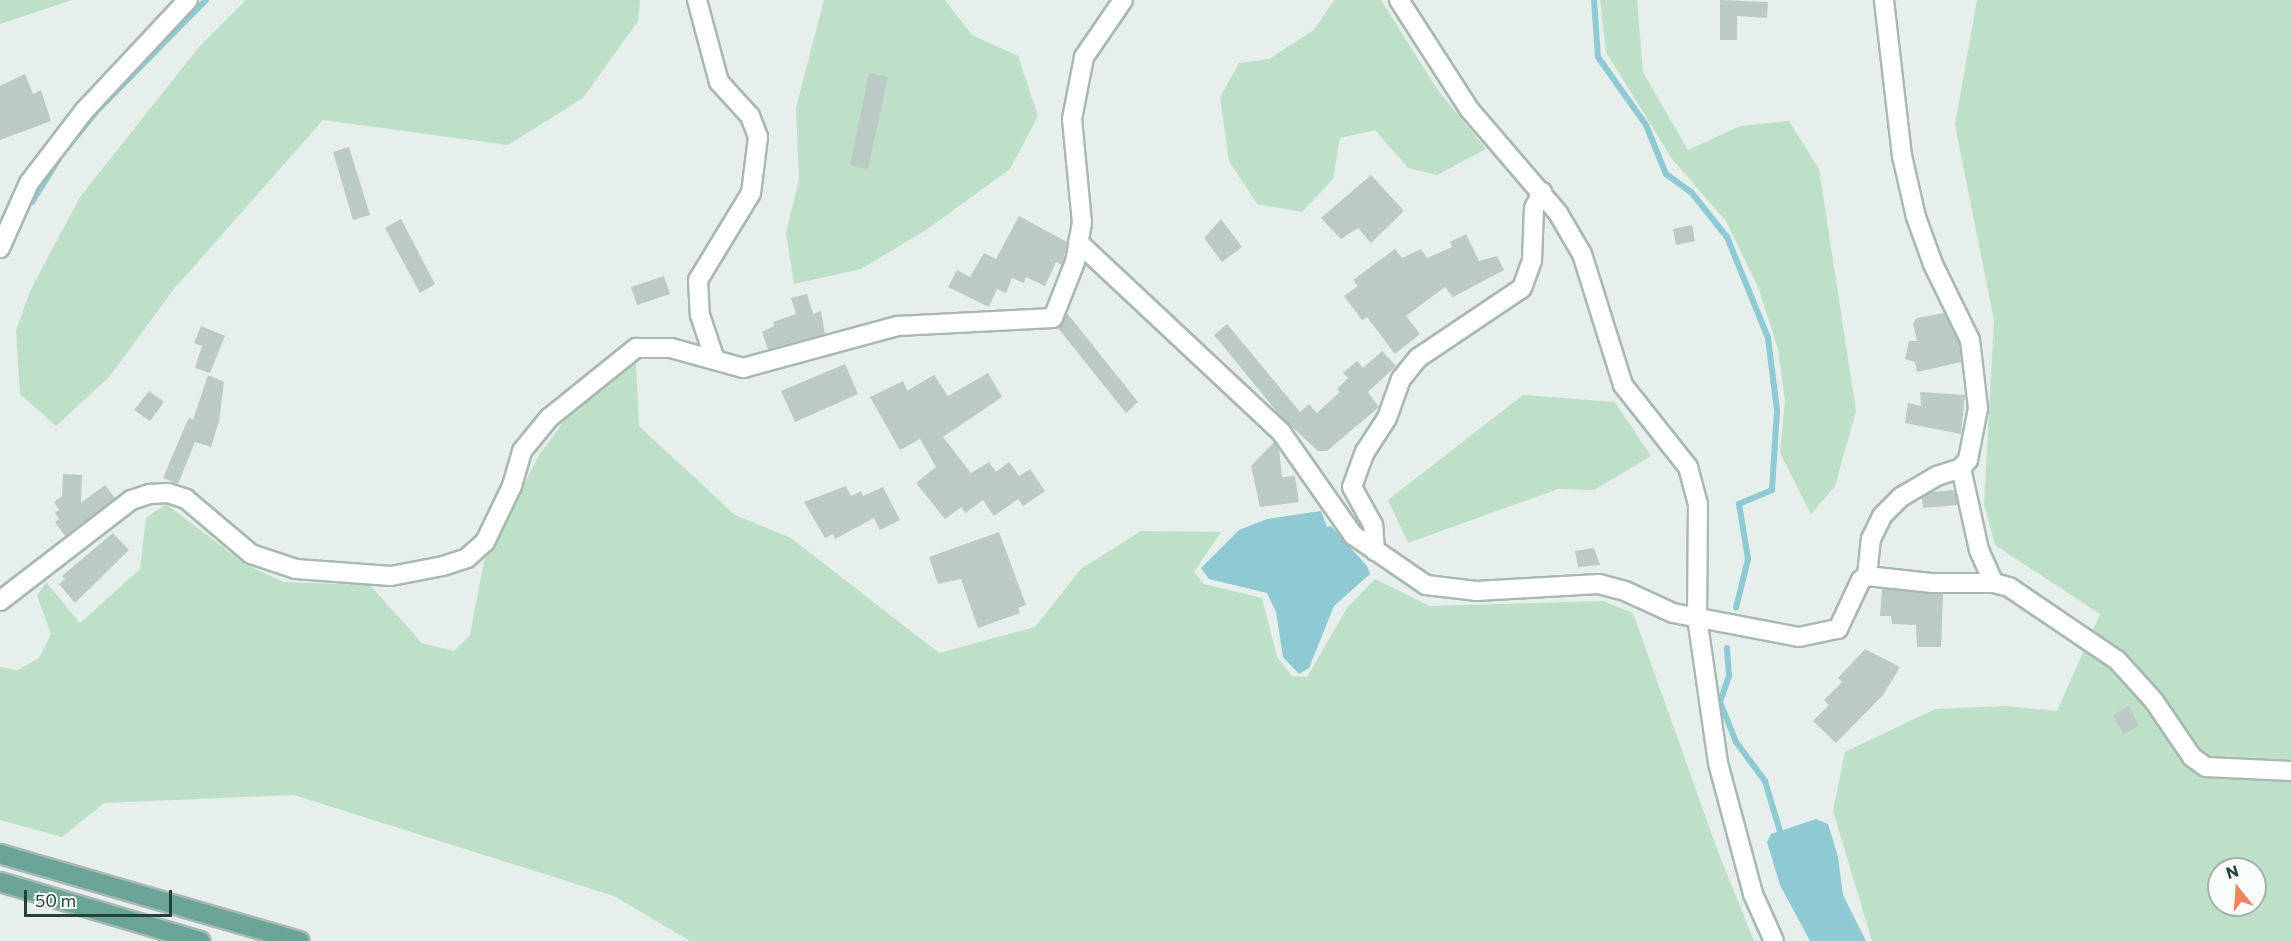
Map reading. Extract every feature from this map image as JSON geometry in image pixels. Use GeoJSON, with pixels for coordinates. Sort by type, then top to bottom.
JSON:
{"type":"FeatureCollection","features":[{"type":"Feature","properties":{"kind":"main road"},"geometry":{"type":"LineString","coordinates":[[0,854],[300,941]]}},
{"type":"Feature","properties":{"kind":"main road"},"geometry":{"type":"LineString","coordinates":[[0,882],[201,941]]}},
{"type":"Feature","properties":{"kind":"street"},"geometry":{"type":"LineString","coordinates":[[0,248],[36,174],[84,111],[188,0]]}},
{"type":"Feature","properties":{"kind":"street"},"geometry":{"type":"LineString","coordinates":[[697,0],[719,82],[750,116],[758,137],[751,193],[698,280],[700,315],[715,360]]}},
{"type":"Feature","properties":{"kind":"street"},"geometry":{"type":"LineString","coordinates":[[0,601],[131,500],[150,494],[168,493],[186,499],[251,554],[314,572],[391,576],[466,558],[485,542],[499,517],[522,451],[549,418],[636,348],[670,348],[743,368],[898,326],[1053,318],[1075,262],[1082,223],[1072,119],[1084,57],[1123,0]]}},
{"type":"Feature","properties":{"kind":"street"},"geometry":{"type":"LineString","coordinates":[[1399,0],[1469,108],[1542,192],[1582,254],[1623,386],[1688,467],[1698,504],[1697,616],[1702,672],[1731,822],[1753,894],[1774,941]]}},
{"type":"Feature","properties":{"kind":"street"},"geometry":{"type":"LineString","coordinates":[[1867,576],[1871,539],[1882,516],[1901,497],[1938,476],[1961,468],[1968,460],[1978,408],[1976,367],[1970,340],[1934,264],[1916,217],[1902,156],[1884,0]]}},
{"type":"Feature","properties":{"kind":"street"},"geometry":{"type":"LineString","coordinates":[[1375,551],[1373,525],[1352,488],[1365,452],[1387,418],[1401,379],[1418,358],[1521,288],[1532,260],[1534,208],[1542,192]]}},
{"type":"Feature","properties":{"kind":"street"},"geometry":{"type":"LineString","coordinates":[[1078,242],[1281,432],[1353,535],[1426,585],[1476,591],[1599,584],[1673,613],[1799,637],[1815,636],[1838,629],[1861,580],[1867,576],[1931,583],[1994,583],[2009,587],[2117,660],[2154,701],[2192,757],[2206,767],[2291,771]]}},
{"type":"Feature","properties":{"kind":"street"},"geometry":{"type":"LineString","coordinates":[[1961,468],[1979,550],[1994,583]]}},
{"type":"Feature","properties":{"kind":"green space"},"geometry":{"type":"Polygon","coordinates":[[[0,0],[72,0],[0,24],[0,0]]]}},
{"type":"Feature","properties":{"kind":"green space"},"geometry":{"type":"Polygon","coordinates":[[[246,0],[640,0],[638,21],[583,98],[508,145],[323,120],[174,289],[109,377],[56,426],[20,394],[16,331],[30,291],[80,197],[199,47],[246,0]]]}},
{"type":"Feature","properties":{"kind":"green space"},"geometry":{"type":"Polygon","coordinates":[[[824,0],[945,0],[972,35],[1018,56],[1038,116],[1010,169],[926,230],[861,269],[794,284],[786,233],[799,179],[796,108],[824,0]]]}},
{"type":"Feature","properties":{"kind":"green space"},"geometry":{"type":"Polygon","coordinates":[[[1334,0],[1381,0],[1437,89],[1486,149],[1437,175],[1408,168],[1375,130],[1340,138],[1333,179],[1302,212],[1257,204],[1229,161],[1220,97],[1239,63],[1269,59],[1314,30],[1334,0]]]}},
{"type":"Feature","properties":{"kind":"green space"},"geometry":{"type":"Polygon","coordinates":[[[1600,0],[1637,0],[1643,72],[1688,150],[1740,126],[1789,121],[1819,169],[1856,411],[1835,486],[1811,514],[1780,453],[1785,401],[1778,349],[1758,287],[1726,221],[1672,159],[1606,52],[1600,0]]]}},
{"type":"Feature","properties":{"kind":"green space"},"geometry":{"type":"Polygon","coordinates":[[[1977,0],[2291,0],[2291,941],[1872,941],[1833,811],[1845,752],[1935,709],[2005,706],[2057,711],[2100,614],[1995,545],[1984,504],[1994,320],[1955,125],[1977,0]]]}},
{"type":"Feature","properties":{"kind":"green space"},"geometry":{"type":"Polygon","coordinates":[[[636,362],[639,426],[735,515],[791,538],[939,653],[1035,627],[1081,569],[1141,531],[1221,532],[1194,572],[1204,584],[1262,598],[1277,657],[1292,676],[1307,677],[1347,608],[1375,579],[1430,606],[1603,601],[1633,613],[1717,849],[1754,941],[690,941],[614,896],[294,795],[104,803],[62,837],[0,820],[0,667],[18,670],[39,658],[51,634],[37,596],[46,582],[80,623],[140,569],[146,518],[166,504],[245,564],[284,582],[370,585],[422,643],[454,651],[470,635],[484,561],[539,455],[564,421],[636,362]]]}},
{"type":"Feature","properties":{"kind":"green space"},"geometry":{"type":"Polygon","coordinates":[[[1523,395],[1615,402],[1651,456],[1594,490],[1558,489],[1408,543],[1388,500],[1523,395]]]}},
{"type":"Feature","properties":{"kind":"water"},"geometry":{"type":"Polygon","coordinates":[[[1321,511],[1327,527],[1331,526],[1367,566],[1370,574],[1334,606],[1309,668],[1299,674],[1283,657],[1276,612],[1267,593],[1209,579],[1201,568],[1239,530],[1267,519],[1321,511]]]}},
{"type":"Feature","properties":{"kind":"water"},"geometry":{"type":"Polygon","coordinates":[[[1816,819],[1828,824],[1838,857],[1843,895],[1866,941],[1810,941],[1780,885],[1767,842],[1771,834],[1816,819]]]}},
{"type":"Feature","properties":{"kind":"building"},"geometry":{"type":"Polygon","coordinates":[[[1720,0],[1768,2],[1767,18],[1737,16],[1737,40],[1720,40],[1720,0]]]}},
{"type":"Feature","properties":{"kind":"building"},"geometry":{"type":"Polygon","coordinates":[[[869,73],[888,77],[868,169],[850,165],[869,73]]]}},
{"type":"Feature","properties":{"kind":"building"},"geometry":{"type":"Polygon","coordinates":[[[25,74],[33,94],[41,90],[51,121],[0,140],[0,86],[25,74]]]}},
{"type":"Feature","properties":{"kind":"building"},"geometry":{"type":"Polygon","coordinates":[[[349,147],[370,215],[353,220],[333,152],[349,147]]]}},
{"type":"Feature","properties":{"kind":"building"},"geometry":{"type":"Polygon","coordinates":[[[1371,175],[1404,211],[1371,243],[1358,228],[1341,239],[1321,218],[1371,175]]]}},
{"type":"Feature","properties":{"kind":"building"},"geometry":{"type":"Polygon","coordinates":[[[1019,216],[1067,242],[1062,265],[1056,262],[1045,286],[1026,277],[1024,283],[1012,278],[1006,293],[997,289],[989,307],[948,287],[957,270],[970,277],[984,253],[996,259],[1019,216]]]}},
{"type":"Feature","properties":{"kind":"building"},"geometry":{"type":"Polygon","coordinates":[[[401,219],[435,284],[420,293],[385,228],[401,219]]]}},
{"type":"Feature","properties":{"kind":"building"},"geometry":{"type":"Polygon","coordinates":[[[1221,219],[1242,247],[1222,262],[1204,238],[1221,219]]]}},
{"type":"Feature","properties":{"kind":"building"},"geometry":{"type":"Polygon","coordinates":[[[1692,225],[1695,241],[1676,245],[1673,229],[1692,225]]]}},
{"type":"Feature","properties":{"kind":"building"},"geometry":{"type":"Polygon","coordinates":[[[1466,234],[1479,261],[1497,256],[1504,270],[1453,297],[1445,287],[1406,316],[1420,334],[1395,354],[1367,317],[1362,320],[1344,296],[1358,286],[1353,280],[1395,249],[1402,258],[1421,249],[1427,258],[1452,247],[1450,242],[1466,234]]]}},
{"type":"Feature","properties":{"kind":"building"},"geometry":{"type":"Polygon","coordinates":[[[664,276],[670,294],[637,305],[631,287],[664,276]]]}},
{"type":"Feature","properties":{"kind":"building"},"geometry":{"type":"Polygon","coordinates":[[[807,294],[813,314],[821,311],[825,334],[768,349],[762,332],[774,326],[773,322],[796,314],[791,298],[807,294]]]}},
{"type":"Feature","properties":{"kind":"building"},"geometry":{"type":"Polygon","coordinates":[[[1067,313],[1138,402],[1126,413],[1058,328],[1067,313]]]}},
{"type":"Feature","properties":{"kind":"building"},"geometry":{"type":"Polygon","coordinates":[[[1944,313],[1959,343],[1961,362],[1917,372],[1915,362],[1905,359],[1909,341],[1917,341],[1913,323],[1917,318],[1944,313]]]}},
{"type":"Feature","properties":{"kind":"building"},"geometry":{"type":"Polygon","coordinates":[[[1227,324],[1300,412],[1309,404],[1317,413],[1340,392],[1337,389],[1348,378],[1343,373],[1357,361],[1363,368],[1382,351],[1396,366],[1368,392],[1379,407],[1327,451],[1318,451],[1282,418],[1214,335],[1227,324]]]}},
{"type":"Feature","properties":{"kind":"building"},"geometry":{"type":"Polygon","coordinates":[[[201,326],[225,336],[210,373],[195,368],[202,346],[194,343],[201,326]]]}},
{"type":"Feature","properties":{"kind":"building"},"geometry":{"type":"Polygon","coordinates":[[[845,364],[858,394],[795,422],[781,391],[845,364]]]}},
{"type":"Feature","properties":{"kind":"building"},"geometry":{"type":"Polygon","coordinates":[[[988,373],[1002,397],[943,437],[971,473],[989,462],[996,472],[1009,462],[1019,476],[1030,469],[1045,491],[1023,506],[1018,499],[994,516],[983,500],[965,513],[961,507],[945,519],[916,483],[936,467],[920,439],[900,450],[870,397],[903,381],[907,391],[934,375],[948,396],[988,373]]]}},
{"type":"Feature","properties":{"kind":"building"},"geometry":{"type":"Polygon","coordinates":[[[208,375],[224,382],[219,421],[211,447],[195,442],[178,484],[163,478],[189,417],[193,420],[208,375]]]}},
{"type":"Feature","properties":{"kind":"building"},"geometry":{"type":"Polygon","coordinates":[[[149,391],[164,402],[150,421],[134,410],[149,391]]]}},
{"type":"Feature","properties":{"kind":"building"},"geometry":{"type":"Polygon","coordinates":[[[1920,392],[1965,395],[1961,434],[1905,423],[1908,403],[1921,406],[1920,392]]]}},
{"type":"Feature","properties":{"kind":"building"},"geometry":{"type":"Polygon","coordinates":[[[1274,442],[1279,448],[1282,477],[1295,476],[1299,502],[1260,507],[1251,466],[1274,442]]]}},
{"type":"Feature","properties":{"kind":"building"},"geometry":{"type":"Polygon","coordinates":[[[63,474],[82,475],[81,503],[105,485],[115,498],[65,536],[55,522],[59,519],[55,513],[59,510],[54,502],[62,496],[63,474]]]}},
{"type":"Feature","properties":{"kind":"building"},"geometry":{"type":"Polygon","coordinates":[[[846,486],[851,496],[861,491],[863,496],[883,487],[900,520],[880,530],[874,518],[835,539],[833,534],[825,538],[804,502],[846,486]]]}},
{"type":"Feature","properties":{"kind":"building"},"geometry":{"type":"Polygon","coordinates":[[[1954,490],[1958,505],[1923,508],[1922,498],[1931,492],[1954,490]]]}},
{"type":"Feature","properties":{"kind":"building"},"geometry":{"type":"Polygon","coordinates":[[[999,532],[1026,605],[1018,608],[1020,613],[978,628],[961,579],[938,584],[929,557],[999,532]]]}},
{"type":"Feature","properties":{"kind":"building"},"geometry":{"type":"Polygon","coordinates":[[[113,533],[129,550],[75,603],[59,584],[65,579],[62,576],[113,533]]]}},
{"type":"Feature","properties":{"kind":"building"},"geometry":{"type":"Polygon","coordinates":[[[1594,548],[1600,565],[1578,567],[1575,551],[1594,548]]]}},
{"type":"Feature","properties":{"kind":"building"},"geometry":{"type":"Polygon","coordinates":[[[1882,589],[1943,594],[1941,647],[1917,647],[1916,625],[1892,624],[1891,616],[1880,616],[1882,589]]]}},
{"type":"Feature","properties":{"kind":"building"},"geometry":{"type":"Polygon","coordinates":[[[1865,649],[1900,667],[1883,695],[1836,743],[1813,721],[1829,705],[1824,700],[1842,682],[1838,678],[1865,649]]]}},
{"type":"Feature","properties":{"kind":"building"},"geometry":{"type":"Polygon","coordinates":[[[2129,706],[2139,726],[2123,734],[2113,715],[2129,706]]]}},
{"type":"Feature","properties":{"kind":"waterway"},"geometry":{"type":"LineString","coordinates":[[32,202],[62,154],[96,112],[206,0]]}},
{"type":"Feature","properties":{"kind":"waterway"},"geometry":{"type":"LineString","coordinates":[[1594,0],[1598,57],[1646,125],[1666,174],[1691,192],[1727,237],[1768,338],[1777,410],[1772,490],[1739,504],[1748,559],[1736,608]]}},
{"type":"Feature","properties":{"kind":"waterway"},"geometry":{"type":"LineString","coordinates":[[1727,648],[1729,676],[1720,702],[1736,742],[1765,781],[1782,838]]}}]}
